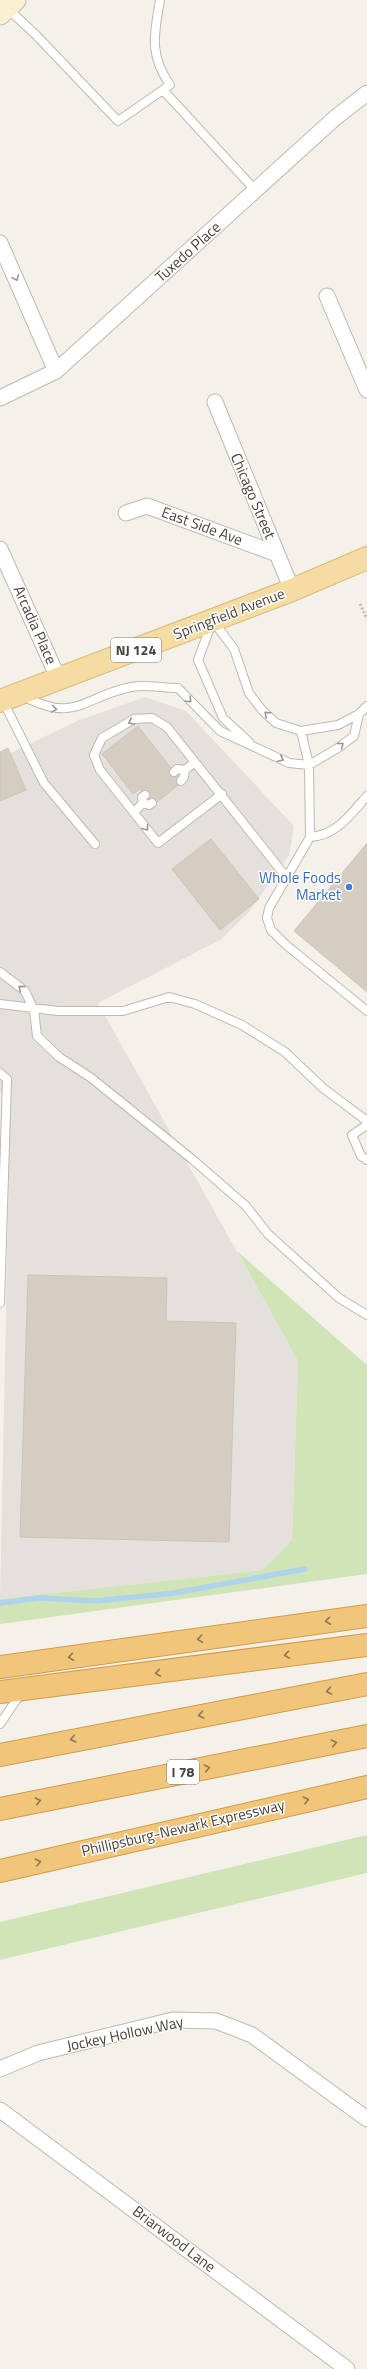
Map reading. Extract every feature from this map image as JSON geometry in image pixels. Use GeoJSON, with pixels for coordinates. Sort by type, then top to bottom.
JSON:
{"type":"FeatureCollection","features":[{"type":"Feature","properties":{"kind":"highway"},"geometry":{"type":"LineString","coordinates":[[0,1667],[367,1616]]}},
{"type":"Feature","properties":{"kind":"highway"},"geometry":{"type":"LineString","coordinates":[[0,1692],[367,1645]]}},
{"type":"Feature","properties":{"kind":"highway"},"geometry":{"type":"LineString","coordinates":[[0,1755],[367,1684]]}},
{"type":"Feature","properties":{"kind":"highway","name":"I 78"},"geometry":{"type":"LineString","coordinates":[[0,1809],[367,1736]]}},
{"type":"Feature","properties":{"kind":"highway","name":"Phillipsburg-Newark Expressway"},"geometry":{"type":"LineString","coordinates":[[0,1872],[367,1787]]}},
{"type":"Feature","properties":{"kind":"main road","name":"Springfield Avenue"},"geometry":{"type":"LineString","coordinates":[[7,699],[292,590],[367,558]]}},
{"type":"Feature","properties":{"kind":"street","name":"Tuxedo Place"},"geometry":{"type":"LineString","coordinates":[[0,398],[56,371],[335,118],[367,93]]}},
{"type":"Feature","properties":{"kind":"street"},"geometry":{"type":"LineString","coordinates":[[0,243],[56,371]]}},
{"type":"Feature","properties":{"kind":"street"},"geometry":{"type":"LineString","coordinates":[[327,296],[367,390]]}},
{"type":"Feature","properties":{"kind":"street","name":"Chicago Street"},"geometry":{"type":"LineString","coordinates":[[215,402],[292,590]]}},
{"type":"Feature","properties":{"kind":"street","name":"East Side Ave"},"geometry":{"type":"LineString","coordinates":[[126,513],[147,506],[277,554]]}},
{"type":"Feature","properties":{"kind":"street","name":"Arcadia Place"},"geometry":{"type":"LineString","coordinates":[[0,549],[59,680]]}},
{"type":"Feature","properties":{"kind":"street","name":"Jockey Hollow Way"},"geometry":{"type":"LineString","coordinates":[[0,2070],[38,2053],[173,2020],[216,2021],[252,2035],[367,2119]]}},
{"type":"Feature","properties":{"kind":"street","name":"Briarwood Lane"},"geometry":{"type":"LineString","coordinates":[[0,2110],[347,2369]]}},
{"type":"Feature","properties":{"kind":"lane"},"geometry":{"type":"LineString","coordinates":[[7,7],[35,34],[118,121],[170,86],[160,72],[153,39],[160,0]]}},
{"type":"Feature","properties":{"kind":"lane"},"geometry":{"type":"LineString","coordinates":[[163,90],[256,191]]}},
{"type":"Feature","properties":{"kind":"lane"},"geometry":{"type":"LineString","coordinates":[[212,620],[234,649],[248,693],[262,710],[276,723],[301,731],[338,725],[363,715]]}},
{"type":"Feature","properties":{"kind":"lane"},"geometry":{"type":"LineString","coordinates":[[212,620],[198,660],[223,718],[254,747]]}},
{"type":"Feature","properties":{"kind":"lane"},"geometry":{"type":"LineString","coordinates":[[7,699],[42,707],[65,710],[132,687],[178,688],[220,731],[289,763],[309,765],[338,748],[354,736],[367,706]]}},
{"type":"Feature","properties":{"kind":"lane"},"geometry":{"type":"LineString","coordinates":[[7,699],[44,783],[96,844]]}},
{"type":"Feature","properties":{"kind":"lane"},"geometry":{"type":"LineString","coordinates":[[222,794],[158,844],[100,770],[94,755],[102,738],[134,719],[152,718],[167,727],[222,794],[287,878]]}},
{"type":"Feature","properties":{"kind":"lane"},"geometry":{"type":"LineString","coordinates":[[301,731],[309,765],[310,837],[269,908],[267,918],[271,930],[285,944],[367,1011]]}},
{"type":"Feature","properties":{"kind":"lane"},"geometry":{"type":"LineString","coordinates":[[181,781],[184,777],[185,770],[195,762]]}},
{"type":"Feature","properties":{"kind":"lane"},"geometry":{"type":"LineString","coordinates":[[174,772],[178,769],[185,770]]}},
{"type":"Feature","properties":{"kind":"lane"},"geometry":{"type":"LineString","coordinates":[[310,837],[323,836],[337,829],[367,796]]}},
{"type":"Feature","properties":{"kind":"lane"},"geometry":{"type":"LineString","coordinates":[[134,812],[144,799],[149,805],[152,803]]}},
{"type":"Feature","properties":{"kind":"lane"},"geometry":{"type":"LineString","coordinates":[[0,972],[24,991],[34,1010],[37,1036],[59,1057],[90,1077],[192,1159],[246,1206],[268,1234],[339,1298],[367,1315]]}},
{"type":"Feature","properties":{"kind":"lane"},"geometry":{"type":"LineString","coordinates":[[0,1004],[34,1010],[123,1011],[169,997],[195,1004],[242,1025],[285,1052],[323,1088],[367,1121]]}},
{"type":"Feature","properties":{"kind":"lane"},"geometry":{"type":"LineString","coordinates":[[0,1073],[8,1079],[0,1303]]}},
{"type":"Feature","properties":{"kind":"lane"},"geometry":{"type":"LineString","coordinates":[[367,1124],[352,1135],[361,1156],[367,1160]]}},
{"type":"Feature","properties":{"kind":"lane"},"geometry":{"type":"LineString","coordinates":[[0,1724],[23,1690]]}},
{"type":"Feature","properties":{"kind":"path"},"geometry":{"type":"LineString","coordinates":[[360,604],[367,619]]}},
{"type":"Feature","properties":{"kind":"shaded area"},"geometry":{"type":"Polygon","coordinates":[[[145,697],[186,711],[294,826],[289,855],[249,912],[220,940],[98,1003],[298,1361],[292,1540],[262,1570],[0,1599],[10,1120],[0,1090],[0,758],[77,721],[145,697]]]}},
{"type":"Feature","properties":{"kind":"green space"},"geometry":{"type":"Polygon","coordinates":[[[237,1251],[367,1365],[367,1574],[0,1624],[0,1599],[262,1570],[292,1540],[298,1361],[237,1251]]]}},
{"type":"Feature","properties":{"kind":"green space"},"geometry":{"type":"Polygon","coordinates":[[[367,1835],[367,1873],[0,1960],[0,1922],[367,1835]]]}},
{"type":"Feature","properties":{"kind":"building"},"geometry":{"type":"Polygon","coordinates":[[[138,726],[182,782],[153,805],[140,789],[133,794],[102,754],[138,726]]]}},
{"type":"Feature","properties":{"kind":"building"},"geometry":{"type":"Polygon","coordinates":[[[8,748],[26,790],[0,801],[0,752],[8,748]]]}},
{"type":"Feature","properties":{"kind":"building"},"geometry":{"type":"Polygon","coordinates":[[[211,839],[259,899],[220,930],[172,869],[211,839]]]}},
{"type":"Feature","properties":{"kind":"building","name":"Whole Foods Market"},"geometry":{"type":"Polygon","coordinates":[[[367,843],[367,992],[294,931],[367,843]]]}},
{"type":"Feature","properties":{"kind":"building"},"geometry":{"type":"Polygon","coordinates":[[[28,1275],[167,1278],[166,1321],[236,1323],[229,1542],[20,1537],[28,1275]]]}},
{"type":"Feature","properties":{"kind":"waterway"},"geometry":{"type":"LineString","coordinates":[[0,1603],[39,1598],[96,1601],[174,1593],[305,1569]]}},
{"type":"Feature","properties":{"kind":"place","name":"Whole Foods Market"},"geometry":{"type":"Point","coordinates":[349,887]}}]}
